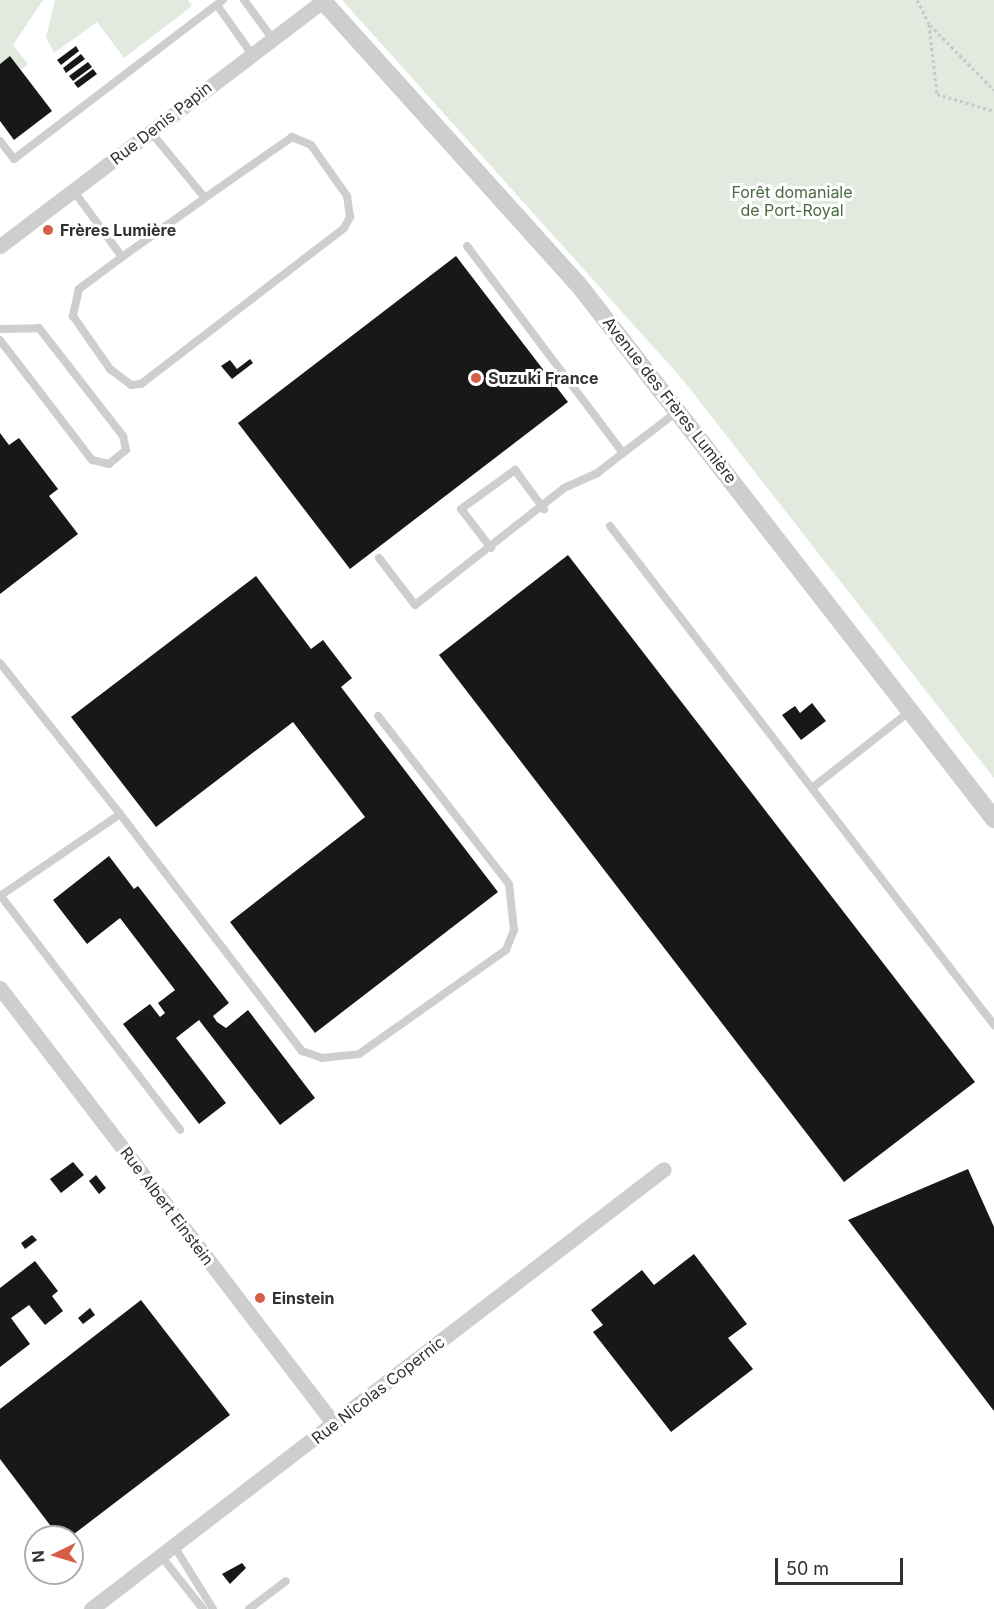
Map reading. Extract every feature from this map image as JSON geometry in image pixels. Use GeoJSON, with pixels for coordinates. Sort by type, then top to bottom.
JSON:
{"type":"FeatureCollection","features":[{"type":"Feature","properties":{"kind":"street","name":"Rue Denis Papin"},"geometry":{"type":"LineString","coordinates":[[0,246],[323,0]]}},
{"type":"Feature","properties":{"kind":"street","name":"Avenue des Frères Lumière"},"geometry":{"type":"LineString","coordinates":[[323,0],[492,183],[679,410],[994,819]]}},
{"type":"Feature","properties":{"kind":"street","name":"Rue Albert Einstein"},"geometry":{"type":"LineString","coordinates":[[0,988],[334,1424]]}},
{"type":"Feature","properties":{"kind":"street","name":"Rue Nicolas Copernic"},"geometry":{"type":"LineString","coordinates":[[91,1609],[664,1169]]}},
{"type":"Feature","properties":{"kind":"lane"},"geometry":{"type":"LineString","coordinates":[[244,0],[272,38]]}},
{"type":"Feature","properties":{"kind":"lane"},"geometry":{"type":"LineString","coordinates":[[0,141],[14,159],[220,2],[251,53]]}},
{"type":"Feature","properties":{"kind":"lane"},"geometry":{"type":"LineString","coordinates":[[150,131],[205,198]]}},
{"type":"Feature","properties":{"kind":"lane"},"geometry":{"type":"LineString","coordinates":[[292,137],[311,145],[347,196],[350,218],[335,235],[141,384],[131,385],[110,369],[74,316],[79,289],[205,198],[292,137]]}},
{"type":"Feature","properties":{"kind":"lane"},"geometry":{"type":"LineString","coordinates":[[73,190],[122,257]]}},
{"type":"Feature","properties":{"kind":"lane"},"geometry":{"type":"LineString","coordinates":[[467,246],[623,453]]}},
{"type":"Feature","properties":{"kind":"lane"},"geometry":{"type":"LineString","coordinates":[[0,329],[39,328],[123,436],[126,450],[109,464],[92,460],[0,340]]}},
{"type":"Feature","properties":{"kind":"lane"},"geometry":{"type":"LineString","coordinates":[[379,558],[415,606],[544,508],[572,482],[596,474],[679,410]]}},
{"type":"Feature","properties":{"kind":"lane"},"geometry":{"type":"LineString","coordinates":[[492,548],[461,509],[515,470],[544,508]]}},
{"type":"Feature","properties":{"kind":"lane"},"geometry":{"type":"LineString","coordinates":[[610,526],[994,1025]]}},
{"type":"Feature","properties":{"kind":"lane"},"geometry":{"type":"LineString","coordinates":[[0,663],[120,814],[302,1051],[322,1058],[359,1054],[506,950],[514,930],[509,884],[378,716]]}},
{"type":"Feature","properties":{"kind":"lane"},"geometry":{"type":"LineString","coordinates":[[812,788],[910,711]]}},
{"type":"Feature","properties":{"kind":"lane"},"geometry":{"type":"LineString","coordinates":[[120,814],[0,895],[180,1130]]}},
{"type":"Feature","properties":{"kind":"lane"},"geometry":{"type":"LineString","coordinates":[[174,1546],[213,1609]]}},
{"type":"Feature","properties":{"kind":"lane"},"geometry":{"type":"LineString","coordinates":[[160,1556],[203,1609]]}},
{"type":"Feature","properties":{"kind":"lane"},"geometry":{"type":"LineString","coordinates":[[249,1609],[286,1581]]}},
{"type":"Feature","properties":{"kind":"path"},"geometry":{"type":"LineString","coordinates":[[917,0],[929,24],[994,90]]}},
{"type":"Feature","properties":{"kind":"path"},"geometry":{"type":"LineString","coordinates":[[929,24],[938,94],[994,111]]}},
{"type":"Feature","properties":{"kind":"green space"},"geometry":{"type":"Polygon","coordinates":[[[0,0],[43,0],[13,45],[28,64],[21,70],[10,56],[0,64],[0,0]]]}},
{"type":"Feature","properties":{"kind":"green space"},"geometry":{"type":"Polygon","coordinates":[[[55,0],[188,0],[192,6],[124,58],[97,22],[54,53],[46,37],[55,0]]]}},
{"type":"Feature","properties":{"kind":"green space","name":"Forêt domaniale de Port-Royal"},"geometry":{"type":"Polygon","coordinates":[[[342,0],[994,0],[994,778],[683,380],[342,0]]]}},
{"type":"Feature","properties":{"kind":"building"},"geometry":{"type":"Polygon","coordinates":[[[76,46],[79,51],[61,65],[57,60],[76,46]]]}},
{"type":"Feature","properties":{"kind":"building"},"geometry":{"type":"Polygon","coordinates":[[[81,54],[85,59],[66,73],[63,68],[81,54]]]}},
{"type":"Feature","properties":{"kind":"building"},"geometry":{"type":"Polygon","coordinates":[[[10,56],[52,111],[14,140],[0,121],[0,64],[10,56]]]}},
{"type":"Feature","properties":{"kind":"building"},"geometry":{"type":"Polygon","coordinates":[[[88,62],[92,67],[73,81],[69,76],[88,62]]]}},
{"type":"Feature","properties":{"kind":"building"},"geometry":{"type":"Polygon","coordinates":[[[93,69],[97,74],[78,88],[74,83],[93,69]]]}},
{"type":"Feature","properties":{"kind":"building"},"geometry":{"type":"Polygon","coordinates":[[[456,256],[568,402],[350,569],[238,423],[456,256]]]}},
{"type":"Feature","properties":{"kind":"building"},"geometry":{"type":"Polygon","coordinates":[[[250,359],[253,363],[232,379],[221,366],[230,360],[237,369],[250,359]]]}},
{"type":"Feature","properties":{"kind":"building"},"geometry":{"type":"Polygon","coordinates":[[[0,433],[9,445],[19,438],[58,489],[49,496],[78,534],[0,594],[0,433]]]}},
{"type":"Feature","properties":{"kind":"building"},"geometry":{"type":"Polygon","coordinates":[[[568,555],[975,1082],[844,1182],[439,655],[568,555]]]}},
{"type":"Feature","properties":{"kind":"building"},"geometry":{"type":"Polygon","coordinates":[[[256,576],[311,649],[323,640],[352,678],[341,687],[498,892],[315,1033],[230,922],[365,817],[293,722],[156,827],[71,717],[256,576]]]}},
{"type":"Feature","properties":{"kind":"building"},"geometry":{"type":"Polygon","coordinates":[[[812,703],[826,721],[801,740],[782,715],[795,706],[800,713],[812,703]]]}},
{"type":"Feature","properties":{"kind":"building"},"geometry":{"type":"Polygon","coordinates":[[[109,856],[134,889],[138,886],[229,1003],[213,1016],[217,1022],[226,1028],[248,1010],[315,1098],[280,1125],[199,1020],[176,1038],[226,1103],[199,1124],[123,1024],[150,1004],[160,1017],[165,1013],[158,1003],[175,990],[120,918],[87,944],[53,900],[109,856]]]}},
{"type":"Feature","properties":{"kind":"building"},"geometry":{"type":"Polygon","coordinates":[[[73,1162],[84,1175],[61,1193],[50,1179],[73,1162]]]}},
{"type":"Feature","properties":{"kind":"building"},"geometry":{"type":"Polygon","coordinates":[[[968,1169],[994,1227],[994,1411],[848,1220],[968,1169]]]}},
{"type":"Feature","properties":{"kind":"building"},"geometry":{"type":"Polygon","coordinates":[[[96,1175],[106,1188],[99,1194],[89,1181],[96,1175]]]}},
{"type":"Feature","properties":{"kind":"building"},"geometry":{"type":"Polygon","coordinates":[[[32,1235],[37,1240],[25,1249],[21,1243],[32,1235]]]}},
{"type":"Feature","properties":{"kind":"building"},"geometry":{"type":"Polygon","coordinates":[[[694,1254],[747,1324],[728,1338],[753,1369],[671,1432],[593,1332],[603,1325],[591,1310],[642,1270],[654,1285],[694,1254]]]}},
{"type":"Feature","properties":{"kind":"building"},"geometry":{"type":"Polygon","coordinates":[[[35,1261],[58,1291],[52,1296],[63,1311],[45,1325],[29,1305],[11,1318],[30,1344],[0,1367],[0,1288],[35,1261]]]}},
{"type":"Feature","properties":{"kind":"building"},"geometry":{"type":"Polygon","coordinates":[[[141,1300],[230,1415],[84,1526],[50,1525],[0,1459],[0,1409],[141,1300]]]}},
{"type":"Feature","properties":{"kind":"building"},"geometry":{"type":"Polygon","coordinates":[[[90,1308],[95,1315],[83,1324],[78,1318],[90,1308]]]}},
{"type":"Feature","properties":{"kind":"building"},"geometry":{"type":"Polygon","coordinates":[[[242,1563],[246,1568],[230,1584],[222,1574],[242,1563]]]}},
{"type":"Feature","properties":{"kind":"place","name":"Frères Lumière"},"geometry":{"type":"Point","coordinates":[48,230]}},
{"type":"Feature","properties":{"kind":"place","name":"Suzuki France"},"geometry":{"type":"Point","coordinates":[476,378]}},
{"type":"Feature","properties":{"kind":"place","name":"Einstein"},"geometry":{"type":"Point","coordinates":[260,1298]}}]}
